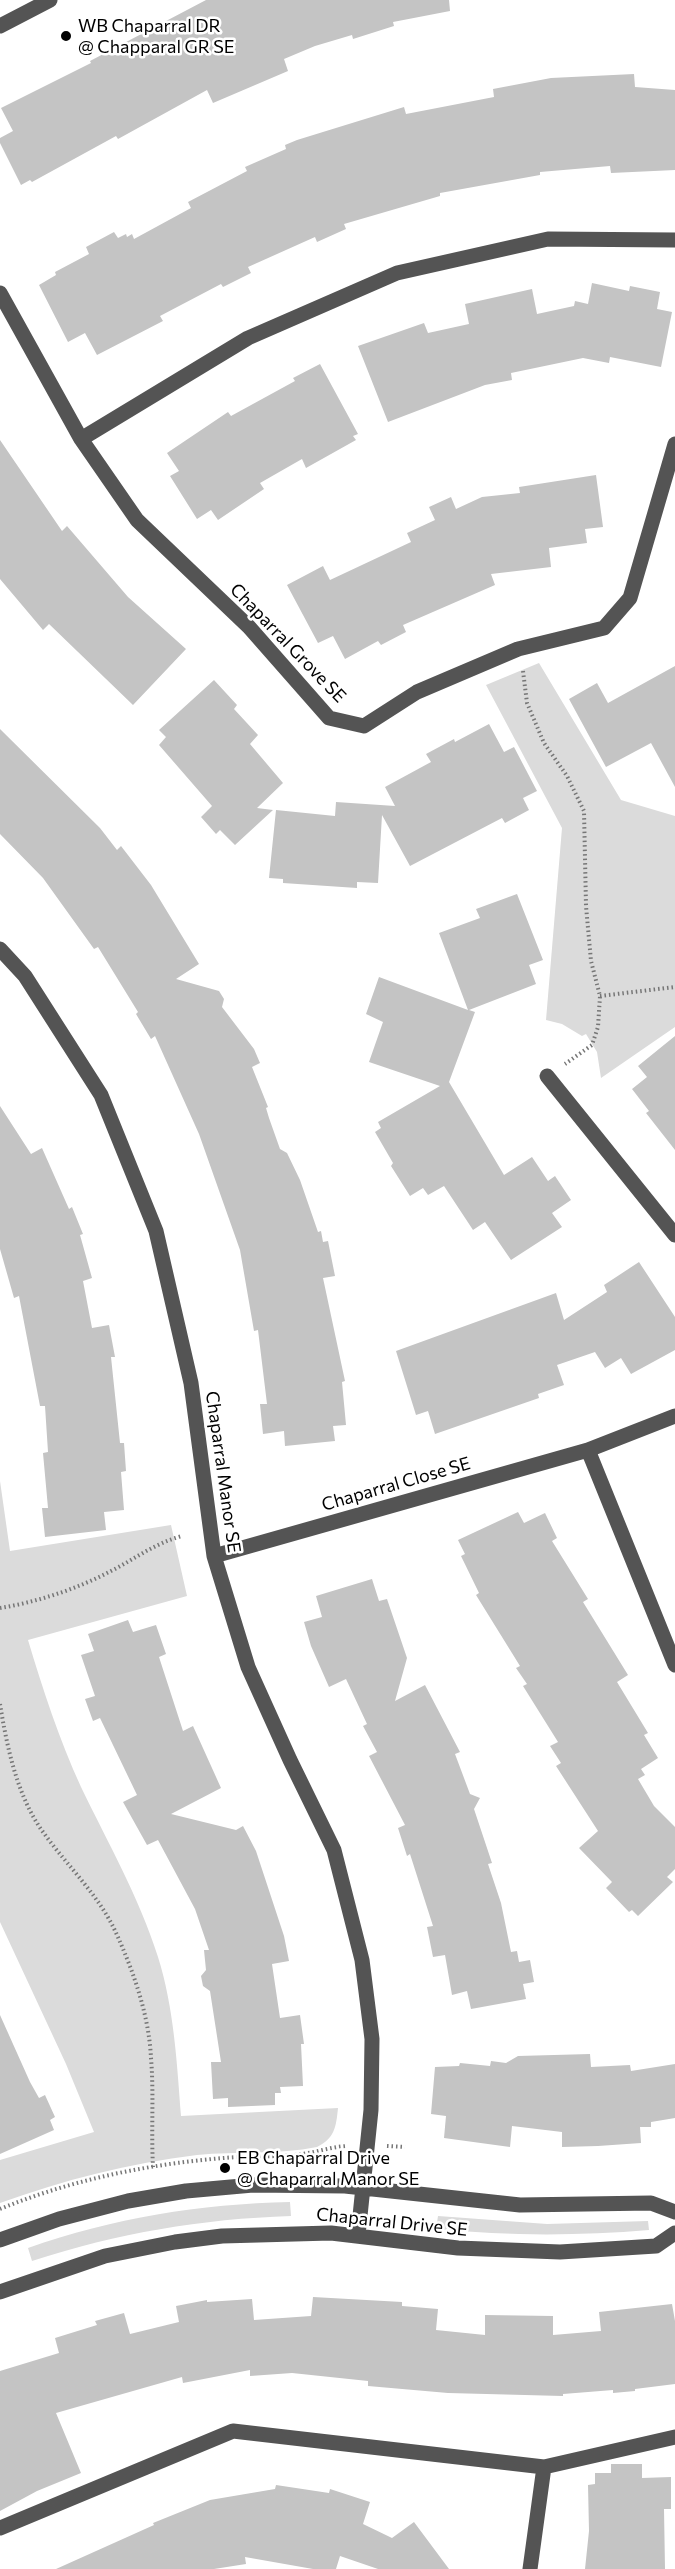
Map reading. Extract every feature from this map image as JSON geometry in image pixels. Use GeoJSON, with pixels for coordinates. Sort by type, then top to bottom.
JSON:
{"type":"FeatureCollection","features":[{"type":"Feature","properties":{"kind":"street"},"geometry":{"type":"LineString","coordinates":[[0,26],[50,0]]}},
{"type":"Feature","properties":{"kind":"street"},"geometry":{"type":"LineString","coordinates":[[81,439],[248,338],[397,273],[548,239],[675,240]]}},
{"type":"Feature","properties":{"kind":"street","name":"Chaparral Grove SE"},"geometry":{"type":"LineString","coordinates":[[0,293],[81,439],[137,520],[249,627],[329,718],[364,726],[417,692],[518,650],[603,628],[630,598],[675,444]]}},
{"type":"Feature","properties":{"kind":"street","name":"Chaparral Manor SE"},"geometry":{"type":"LineString","coordinates":[[0,949],[25,976],[101,1095],[156,1231],[190,1383],[214,1556],[248,1667],[290,1761],[334,1850],[362,1960],[372,2062],[364,2188],[358,2235]]}},
{"type":"Feature","properties":{"kind":"street"},"geometry":{"type":"LineString","coordinates":[[547,1076],[675,1235]]}},
{"type":"Feature","properties":{"kind":"street","name":"Chaparral Close SE"},"geometry":{"type":"LineString","coordinates":[[214,1556],[588,1450],[675,1416]]}},
{"type":"Feature","properties":{"kind":"street"},"geometry":{"type":"LineString","coordinates":[[588,1450],[675,1665]]}},
{"type":"Feature","properties":{"kind":"street","name":"Chaparral Drive SE"},"geometry":{"type":"LineString","coordinates":[[0,2240],[95,2209],[176,2193],[274,2184],[364,2188],[520,2205],[651,2203],[675,2212]]}},
{"type":"Feature","properties":{"kind":"street","name":"Chaparral Drive SE"},"geometry":{"type":"LineString","coordinates":[[0,2292],[82,2263],[175,2242],[273,2233],[358,2235],[458,2248],[560,2252],[656,2246],[675,2233]]}},
{"type":"Feature","properties":{"kind":"street"},"geometry":{"type":"LineString","coordinates":[[0,2528],[233,2431],[544,2467],[675,2437]]}},
{"type":"Feature","properties":{"kind":"street"},"geometry":{"type":"LineString","coordinates":[[530,2569],[544,2467]]}},
{"type":"Feature","properties":{"kind":"path"},"geometry":{"type":"LineString","coordinates":[[518,650],[527,703],[544,743],[567,776],[584,811],[591,961],[600,996],[598,1027],[592,1045],[547,1076]]}},
{"type":"Feature","properties":{"kind":"path"},"geometry":{"type":"LineString","coordinates":[[600,996],[675,987]]}},
{"type":"Feature","properties":{"kind":"path"},"geometry":{"type":"LineString","coordinates":[[0,1608],[32,1601],[77,1586],[157,1545],[182,1536]]}},
{"type":"Feature","properties":{"kind":"path"},"geometry":{"type":"LineString","coordinates":[[0,1704],[13,1763],[30,1812],[43,1833],[100,1904],[117,1934],[133,1975],[150,2047],[153,2167]]}},
{"type":"Feature","properties":{"kind":"shaded area"},"geometry":{"type":"Polygon","coordinates":[[[539,663],[621,800],[675,816],[675,1027],[601,1078],[597,1052],[586,1034],[582,1036],[562,1024],[546,1020],[562,828],[486,685],[539,663]]]}},
{"type":"Feature","properties":{"kind":"shaded area"},"geometry":{"type":"Polygon","coordinates":[[[0,1481],[10,1551],[171,1525],[187,1596],[28,1640],[66,1751],[132,1892],[158,1957],[171,2016],[181,2116],[338,2108],[334,2131],[328,2140],[317,2147],[287,2151],[197,2155],[147,2163],[73,2180],[0,2203],[0,2160],[94,2132],[66,2064],[0,1922],[0,1481]]]}},
{"type":"Feature","properties":{"kind":"shaded area"},"geometry":{"type":"Polygon","coordinates":[[[290,2202],[291,2216],[225,2220],[160,2229],[64,2251],[32,2261],[28,2248],[92,2228],[157,2214],[256,2203],[290,2202]]]}},
{"type":"Feature","properties":{"kind":"shaded area"},"geometry":{"type":"Polygon","coordinates":[[[438,2216],[547,2224],[648,2221],[649,2230],[542,2234],[490,2233],[436,2229],[438,2216]]]}},
{"type":"Feature","properties":{"kind":"building"},"geometry":{"type":"Polygon","coordinates":[[[206,0],[449,0],[450,11],[393,22],[394,26],[353,39],[352,35],[315,46],[284,59],[288,71],[213,103],[207,90],[118,139],[116,136],[32,182],[30,180],[21,185],[0,143],[0,138],[13,131],[1,108],[91,63],[90,61],[206,0]]]}},
{"type":"Feature","properties":{"kind":"building"},"geometry":{"type":"Polygon","coordinates":[[[634,74],[635,87],[675,90],[675,170],[611,173],[610,166],[540,172],[540,175],[440,193],[440,196],[344,224],[346,229],[317,242],[315,237],[248,267],[251,273],[223,287],[221,284],[160,316],[163,321],[97,355],[85,333],[68,342],[39,285],[56,275],[55,272],[89,254],[86,247],[114,232],[118,238],[132,234],[134,239],[191,208],[188,202],[247,171],[245,167],[286,149],[285,145],[297,140],[404,107],[406,114],[494,97],[493,89],[551,78],[634,74]]]}},
{"type":"Feature","properties":{"kind":"building"},"geometry":{"type":"Polygon","coordinates":[[[592,283],[629,291],[630,286],[660,292],[657,309],[672,312],[661,367],[610,357],[609,363],[583,358],[511,373],[512,380],[485,385],[388,422],[358,346],[424,323],[428,333],[469,324],[465,304],[532,289],[537,314],[574,306],[575,301],[588,304],[592,283]]]}},
{"type":"Feature","properties":{"kind":"building"},"geometry":{"type":"Polygon","coordinates":[[[320,364],[358,434],[353,436],[356,440],[306,468],[302,459],[260,483],[264,489],[218,520],[211,510],[197,519],[170,476],[179,471],[167,453],[228,412],[231,416],[295,381],[293,378],[320,364]]]}},
{"type":"Feature","properties":{"kind":"building"},"geometry":{"type":"Polygon","coordinates":[[[0,440],[62,531],[67,526],[128,597],[186,649],[133,705],[49,624],[43,630],[0,579],[0,440]]]}},
{"type":"Feature","properties":{"kind":"building"},"geometry":{"type":"Polygon","coordinates":[[[596,475],[603,527],[585,529],[587,543],[549,548],[551,567],[491,574],[495,585],[403,625],[406,632],[381,645],[378,641],[345,659],[333,636],[318,643],[287,585],[323,566],[330,580],[411,542],[407,533],[435,520],[429,507],[451,497],[456,509],[482,497],[520,493],[519,487],[596,475]]]}},
{"type":"Feature","properties":{"kind":"building"},"geometry":{"type":"Polygon","coordinates":[[[675,666],[675,787],[651,743],[606,767],[569,699],[597,683],[608,703],[675,666]]]}},
{"type":"Feature","properties":{"kind":"building"},"geometry":{"type":"Polygon","coordinates":[[[214,680],[237,705],[234,709],[258,735],[250,744],[283,783],[257,808],[273,810],[235,845],[220,830],[216,834],[201,817],[212,806],[159,745],[166,737],[159,730],[214,680]]]}},
{"type":"Feature","properties":{"kind":"building"},"geometry":{"type":"Polygon","coordinates":[[[489,724],[504,752],[514,747],[537,791],[523,798],[529,810],[505,823],[502,818],[410,866],[382,815],[378,883],[357,882],[357,888],[283,883],[283,879],[269,878],[276,810],[335,816],[336,802],[395,806],[385,787],[431,762],[426,754],[489,724]]]}},
{"type":"Feature","properties":{"kind":"building"},"geometry":{"type":"Polygon","coordinates":[[[0,729],[100,828],[117,850],[121,846],[151,885],[199,964],[176,979],[219,991],[224,999],[222,1007],[254,1049],[260,1063],[252,1067],[268,1107],[266,1108],[280,1149],[287,1153],[300,1180],[318,1232],[321,1231],[323,1242],[328,1241],[335,1276],[323,1278],[345,1381],[342,1382],[346,1425],[333,1426],[335,1441],[285,1446],[284,1431],[263,1434],[260,1404],[267,1404],[258,1330],[254,1331],[240,1250],[199,1134],[155,1036],[151,1039],[136,1014],[138,1012],[98,947],[94,949],[43,878],[0,834],[0,729]]]}},
{"type":"Feature","properties":{"kind":"building"},"geometry":{"type":"Polygon","coordinates":[[[517,894],[543,960],[529,965],[536,984],[469,1010],[475,1012],[449,1082],[504,1175],[532,1157],[548,1181],[555,1176],[571,1200],[552,1213],[562,1227],[511,1260],[485,1222],[473,1230],[444,1186],[428,1195],[423,1188],[410,1196],[391,1166],[393,1163],[375,1132],[381,1128],[378,1122],[440,1086],[369,1062],[383,1022],[366,1014],[379,977],[468,1010],[439,933],[480,918],[476,909],[517,894]]]}},
{"type":"Feature","properties":{"kind":"building"},"geometry":{"type":"Polygon","coordinates":[[[675,1036],[675,1150],[646,1113],[649,1111],[632,1089],[647,1077],[638,1066],[675,1036]]]}},
{"type":"Feature","properties":{"kind":"building"},"geometry":{"type":"Polygon","coordinates":[[[0,1106],[31,1154],[42,1148],[69,1209],[72,1207],[83,1234],[80,1235],[92,1278],[83,1281],[92,1328],[109,1325],[115,1357],[111,1357],[120,1443],[124,1443],[126,1471],[121,1472],[124,1510],[104,1512],[106,1530],[45,1537],[42,1508],[48,1508],[43,1453],[48,1452],[45,1406],[40,1406],[19,1296],[14,1298],[0,1249],[0,1106]]]}},
{"type":"Feature","properties":{"kind":"building"},"geometry":{"type":"Polygon","coordinates":[[[639,1262],[675,1317],[675,1350],[631,1374],[621,1358],[605,1368],[595,1352],[557,1365],[564,1385],[538,1394],[539,1398],[435,1434],[428,1411],[416,1415],[396,1351],[556,1293],[564,1320],[607,1292],[604,1285],[639,1262]]]}},
{"type":"Feature","properties":{"kind":"building"},"geometry":{"type":"Polygon","coordinates":[[[518,1512],[524,1523],[545,1513],[557,1538],[552,1541],[588,1599],[583,1602],[628,1675],[617,1682],[648,1733],[644,1735],[658,1758],[641,1769],[645,1775],[638,1779],[654,1806],[675,1827],[675,1869],[667,1877],[673,1882],[638,1916],[632,1910],[629,1912],[606,1888],[612,1882],[579,1848],[598,1831],[556,1766],[561,1763],[550,1746],[558,1742],[523,1686],[527,1684],[516,1668],[520,1666],[476,1595],[479,1593],[461,1556],[465,1554],[458,1540],[518,1512]]]}},
{"type":"Feature","properties":{"kind":"building"},"geometry":{"type":"Polygon","coordinates":[[[372,1579],[379,1601],[387,1599],[407,1658],[395,1701],[425,1685],[460,1752],[455,1754],[470,1794],[480,1798],[474,1809],[492,1863],[488,1864],[501,1903],[511,1952],[517,1951],[519,1962],[530,1960],[534,1982],[523,1984],[526,1999],[471,2009],[467,1991],[452,1995],[445,1955],[433,1957],[427,1927],[433,1926],[410,1854],[407,1856],[398,1828],[405,1825],[369,1756],[377,1752],[363,1726],[367,1724],[346,1679],[329,1687],[311,1646],[304,1622],[322,1617],[316,1596],[372,1579]]]}},
{"type":"Feature","properties":{"kind":"building"},"geometry":{"type":"Polygon","coordinates":[[[128,1620],[133,1632],[156,1625],[166,1654],[159,1657],[183,1731],[193,1726],[221,1788],[171,1814],[236,1830],[243,1826],[256,1851],[284,1936],[289,1961],[272,1964],[280,2018],[300,2015],[304,2044],[301,2044],[303,2086],[280,2087],[281,2093],[275,2093],[275,2105],[228,2107],[228,2098],[213,2099],[211,2062],[221,2062],[210,1991],[203,1986],[201,1976],[206,1970],[204,1950],[209,1950],[195,1909],[158,1840],[147,1845],[123,1802],[137,1795],[100,1718],[93,1721],[85,1699],[95,1696],[81,1655],[94,1651],[88,1634],[128,1620]]]}},
{"type":"Feature","properties":{"kind":"building"},"geometry":{"type":"Polygon","coordinates":[[[0,2015],[30,2082],[39,2098],[45,2095],[55,2117],[50,2120],[54,2130],[0,2154],[0,2015]]]}},
{"type":"Feature","properties":{"kind":"building"},"geometry":{"type":"Polygon","coordinates":[[[590,2054],[591,2067],[630,2065],[631,2071],[675,2064],[675,2118],[651,2122],[651,2127],[640,2127],[641,2143],[598,2146],[562,2147],[562,2132],[512,2126],[510,2147],[444,2138],[446,2116],[431,2114],[435,2067],[459,2066],[460,2063],[490,2066],[491,2061],[506,2063],[518,2056],[590,2054]]]}},
{"type":"Feature","properties":{"kind":"building"},"geometry":{"type":"Polygon","coordinates":[[[313,2297],[402,2302],[402,2306],[438,2309],[436,2330],[485,2335],[485,2315],[553,2316],[553,2335],[601,2331],[599,2312],[672,2304],[675,2321],[675,2384],[635,2389],[635,2391],[613,2393],[613,2390],[563,2394],[563,2396],[448,2393],[368,2386],[368,2381],[292,2373],[250,2376],[250,2370],[183,2383],[182,2377],[56,2413],[81,2473],[37,2491],[0,2511],[0,2371],[59,2353],[55,2338],[97,2325],[95,2321],[124,2313],[130,2334],[179,2322],[176,2306],[207,2300],[207,2302],[252,2299],[254,2320],[311,2316],[313,2297]]]}},
{"type":"Feature","properties":{"kind":"building"},"geometry":{"type":"Polygon","coordinates":[[[611,2464],[642,2464],[642,2478],[671,2477],[671,2509],[664,2509],[665,2569],[585,2569],[589,2531],[588,2485],[595,2484],[595,2473],[611,2473],[611,2464]]]}},
{"type":"Feature","properties":{"kind":"building"},"geometry":{"type":"Polygon","coordinates":[[[276,2485],[329,2493],[330,2489],[370,2502],[363,2524],[392,2538],[414,2522],[449,2569],[378,2569],[340,2556],[336,2569],[313,2569],[245,2557],[246,2564],[214,2569],[56,2569],[154,2525],[153,2523],[210,2500],[275,2489],[276,2485]]]}},
{"type":"Feature","properties":{"kind":"place","name":"WB Chaparral DR @ Chapparal GR SE"},"geometry":{"type":"Point","coordinates":[66,36]}},
{"type":"Feature","properties":{"kind":"place","name":"EB Chaparral Drive @ Chaparral Manor SE"},"geometry":{"type":"Point","coordinates":[225,2168]}}]}
